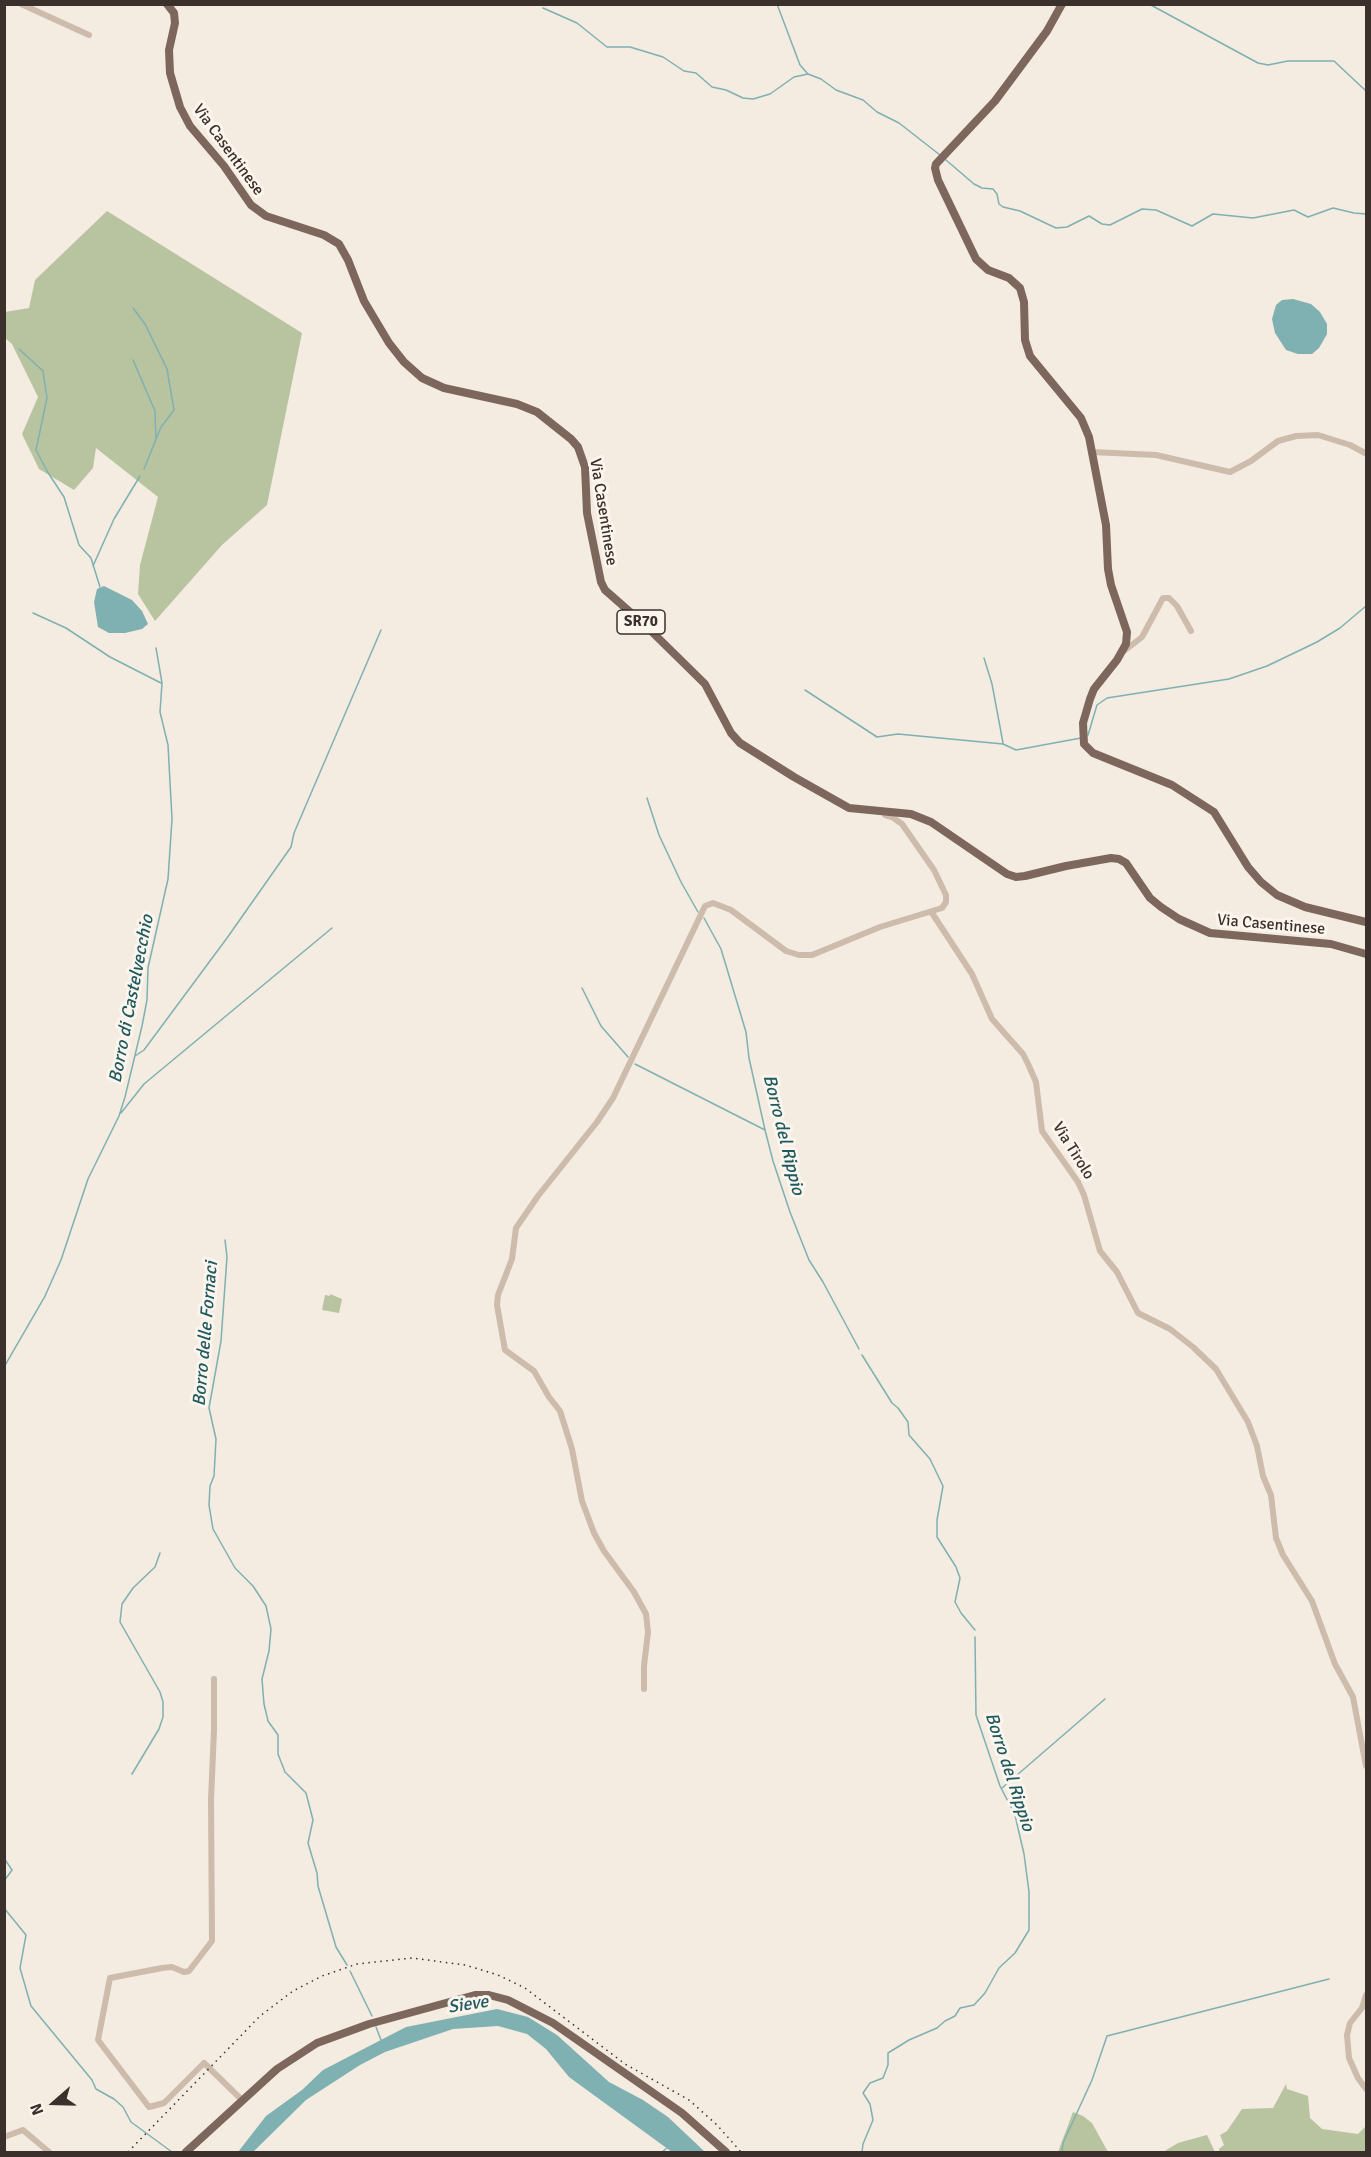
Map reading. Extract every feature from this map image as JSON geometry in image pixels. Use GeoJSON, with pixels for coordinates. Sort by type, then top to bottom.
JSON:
{"type":"FeatureCollection","features":[{"type":"Feature","properties":{"kind":"main road","name":"Via Casentinese"},"geometry":{"type":"LineString","coordinates":[[167,4],[174,13],[175,23],[169,50],[170,73],[180,107],[190,126],[224,166],[251,205],[267,216],[324,235],[339,244],[348,260],[364,302],[389,343],[422,378],[444,388],[517,404],[537,412],[571,438],[578,447],[585,467],[586,513],[601,582],[605,590],[646,626],[705,684],[731,733],[740,743],[849,808],[911,814],[931,822],[1007,874],[1016,877],[1025,876],[1077,864],[1111,858],[1119,859],[1126,863],[1150,898],[1161,908],[1210,933],[1331,944],[1366,954]]}},
{"type":"Feature","properties":{"kind":"main road"},"geometry":{"type":"LineString","coordinates":[[1062,4],[1047,31],[995,101],[936,164],[936,173],[976,259],[988,270],[1009,278],[1020,288],[1024,302],[1025,340],[1030,356],[1087,427],[1106,525],[1111,585],[1127,632],[1126,644],[1121,654],[1094,689],[1083,723],[1084,744],[1093,753],[1172,785],[1214,812],[1248,867],[1277,895],[1305,907],[1366,922]]}},
{"type":"Feature","properties":{"kind":"main road"},"geometry":{"type":"LineString","coordinates":[[186,2152],[241,2099],[293,2058],[317,2043],[339,2034],[460,1997],[489,1995],[508,2000],[553,2024],[682,2113],[726,2152]]}},
{"type":"Feature","properties":{"kind":"main road"},"geometry":{"type":"LineString","coordinates":[[682,2113],[718,2152]]}},
{"type":"Feature","properties":{"kind":"street"},"geometry":{"type":"LineString","coordinates":[[21,4],[89,35]]}},
{"type":"Feature","properties":{"kind":"street"},"geometry":{"type":"LineString","coordinates":[[1092,452],[1156,455],[1230,472],[1278,441],[1296,436],[1318,435],[1366,452]]}},
{"type":"Feature","properties":{"kind":"street"},"geometry":{"type":"LineString","coordinates":[[1121,654],[1142,637],[1163,598],[1169,598],[1177,606],[1191,631]]}},
{"type":"Feature","properties":{"kind":"street"},"geometry":{"type":"LineString","coordinates":[[645,1689],[644,1666],[648,1632],[646,1614],[594,1533],[582,1501],[572,1449],[560,1411],[534,1371],[505,1350],[497,1305],[498,1295],[512,1259],[516,1228],[538,1196],[597,1122],[612,1098],[705,906],[713,903],[731,910],[786,951],[799,955],[812,955],[880,927],[932,913],[942,908],[946,902],[943,886],[913,837],[892,816],[885,815],[884,811]]}},
{"type":"Feature","properties":{"kind":"street","name":"Via Tirolo"},"geometry":{"type":"LineString","coordinates":[[932,913],[972,974],[992,1019],[1023,1054],[1036,1082],[1042,1131],[1078,1182],[1100,1251],[1117,1272],[1138,1313],[1170,1329],[1216,1369],[1248,1422],[1257,1446],[1263,1476],[1271,1495],[1276,1538],[1283,1555],[1312,1600],[1335,1664],[1353,1697],[1366,1766]]}},
{"type":"Feature","properties":{"kind":"street"},"geometry":{"type":"LineString","coordinates":[[214,1679],[210,1800],[212,1941],[189,1971],[184,1972],[172,1967],[110,1978],[98,2040],[149,2107],[164,2103],[204,2063],[241,2099]]}},
{"type":"Feature","properties":{"kind":"street"},"geometry":{"type":"LineString","coordinates":[[1366,1995],[1362,2008],[1350,2023],[1347,2035],[1349,2058],[1366,2089]]}},
{"type":"Feature","properties":{"kind":"street"},"geometry":{"type":"LineString","coordinates":[[4,2137],[23,2130],[49,2152]]}},
{"type":"Feature","properties":{"kind":"green space"},"geometry":{"type":"Polygon","coordinates":[[[107,211],[302,333],[267,505],[222,545],[155,621],[138,594],[140,565],[158,497],[96,448],[93,468],[74,490],[39,469],[22,434],[38,397],[12,344],[5,338],[5,312],[29,308],[35,280],[107,211]]]}},
{"type":"Feature","properties":{"kind":"green space"},"geometry":{"type":"Polygon","coordinates":[[[330,1294],[342,1299],[339,1313],[322,1310],[325,1295],[330,1296],[330,1294]]]}},
{"type":"Feature","properties":{"kind":"green space"},"geometry":{"type":"Polygon","coordinates":[[[1286,2084],[1287,2089],[1308,2096],[1310,2118],[1322,2129],[1358,2134],[1366,2126],[1366,2152],[1219,2152],[1224,2145],[1220,2135],[1227,2131],[1242,2109],[1273,2108],[1286,2084]]]}},
{"type":"Feature","properties":{"kind":"green space"},"geometry":{"type":"Polygon","coordinates":[[[1073,2112],[1092,2123],[1108,2152],[1058,2152],[1073,2112]]]}},
{"type":"Feature","properties":{"kind":"green space"},"geometry":{"type":"Polygon","coordinates":[[[1207,2135],[1215,2152],[1163,2152],[1178,2143],[1207,2135]]]}},
{"type":"Feature","properties":{"kind":"water"},"geometry":{"type":"Polygon","coordinates":[[[1293,299],[1311,304],[1320,312],[1327,324],[1327,334],[1319,348],[1312,354],[1298,354],[1286,350],[1275,333],[1272,319],[1276,305],[1282,300],[1293,299]]]}},
{"type":"Feature","properties":{"kind":"water"},"geometry":{"type":"Polygon","coordinates":[[[104,586],[132,600],[142,611],[148,624],[142,629],[125,633],[109,633],[98,627],[94,602],[97,589],[104,586]]]}},
{"type":"Feature","properties":{"kind":"water","name":"Sieve"},"geometry":{"type":"Polygon","coordinates":[[[497,2009],[528,2017],[557,2035],[609,2082],[643,2100],[668,2117],[705,2152],[672,2152],[569,2077],[546,2049],[527,2034],[498,2026],[453,2029],[385,2052],[360,2065],[306,2100],[253,2152],[238,2152],[266,2116],[302,2090],[323,2070],[406,2027],[497,2009]]]}},
{"type":"Feature","properties":{"kind":"waterway"},"geometry":{"type":"LineString","coordinates":[[777,4],[800,65],[807,73]]}},
{"type":"Feature","properties":{"kind":"waterway"},"geometry":{"type":"LineString","coordinates":[[1149,4],[1258,63],[1268,65],[1288,61],[1334,61],[1366,91]]}},
{"type":"Feature","properties":{"kind":"waterway"},"geometry":{"type":"LineString","coordinates":[[543,8],[577,23],[607,47],[630,47],[663,57],[684,71],[696,73],[712,87],[726,90],[743,98],[753,99],[770,94],[794,77],[808,74],[821,79],[836,90],[863,100],[877,112],[899,123],[940,155]]}},
{"type":"Feature","properties":{"kind":"waterway"},"geometry":{"type":"LineString","coordinates":[[946,160],[974,184],[982,188],[993,189],[997,194],[999,204],[1003,207],[1020,211],[1056,228],[1067,227],[1089,216],[1102,224],[1110,225],[1142,209],[1156,210],[1192,226],[1213,214],[1253,218],[1294,210],[1308,217],[1333,208],[1366,214]]}},
{"type":"Feature","properties":{"kind":"waterway"},"geometry":{"type":"LineString","coordinates":[[133,308],[145,324],[167,369],[174,410],[161,427],[144,469]]}},
{"type":"Feature","properties":{"kind":"waterway"},"geometry":{"type":"LineString","coordinates":[[19,349],[43,371],[47,398],[36,450],[64,497],[79,545],[91,558],[100,587]]}},
{"type":"Feature","properties":{"kind":"waterway"},"geometry":{"type":"LineString","coordinates":[[133,360],[155,411],[156,440]]}},
{"type":"Feature","properties":{"kind":"waterway"},"geometry":{"type":"LineString","coordinates":[[93,566],[114,519],[140,476]]}},
{"type":"Feature","properties":{"kind":"waterway"},"geometry":{"type":"LineString","coordinates":[[1088,735],[1097,705],[1107,698],[1229,679],[1267,666],[1317,642],[1340,628],[1366,606]]}},
{"type":"Feature","properties":{"kind":"waterway"},"geometry":{"type":"LineString","coordinates":[[33,613],[66,628],[110,657],[161,683]]}},
{"type":"Feature","properties":{"kind":"waterway"},"geometry":{"type":"LineString","coordinates":[[135,1056],[144,1050],[291,847],[294,833],[381,630]]}},
{"type":"Feature","properties":{"kind":"waterway","name":"Borro di Castelvecchio"},"geometry":{"type":"LineString","coordinates":[[4,1367],[45,1296],[61,1260],[88,1179],[119,1116],[142,1026],[147,1000],[148,968],[168,879],[172,819],[168,745],[160,712],[162,683],[156,648]]}},
{"type":"Feature","properties":{"kind":"waterway"},"geometry":{"type":"LineString","coordinates":[[984,658],[992,684],[1003,743]]}},
{"type":"Feature","properties":{"kind":"waterway"},"geometry":{"type":"LineString","coordinates":[[805,690],[877,737],[898,734],[1003,744],[1016,750],[1081,738]]}},
{"type":"Feature","properties":{"kind":"waterway","name":"Borro del Rippio"},"geometry":{"type":"LineString","coordinates":[[647,798],[659,835],[698,912]]}},
{"type":"Feature","properties":{"kind":"waterway","name":"Borro del Rippio"},"geometry":{"type":"LineString","coordinates":[[704,918],[721,949],[746,1032],[749,1058],[765,1130],[790,1212],[809,1260],[859,1349]]}},
{"type":"Feature","properties":{"kind":"waterway"},"geometry":{"type":"LineString","coordinates":[[121,1113],[144,1084],[332,928]]}},
{"type":"Feature","properties":{"kind":"waterway"},"geometry":{"type":"LineString","coordinates":[[582,988],[601,1026],[628,1057]]}},
{"type":"Feature","properties":{"kind":"waterway"},"geometry":{"type":"LineString","coordinates":[[635,1064],[765,1130]]}},
{"type":"Feature","properties":{"kind":"waterway","name":"Borro delle Fornaci"},"geometry":{"type":"LineString","coordinates":[[225,1240],[227,1257],[221,1341],[209,1408],[216,1439],[214,1476],[210,1486],[209,1505],[213,1529],[235,1568],[253,1586],[266,1606],[271,1629],[269,1651],[262,1679],[264,1704],[268,1721],[278,1735],[278,1754],[285,1772],[306,1793],[313,1820],[308,1843],[317,1873],[318,1886],[336,1947],[347,1965]]}},
{"type":"Feature","properties":{"kind":"waterway","name":"Borro del Rippio"},"geometry":{"type":"LineString","coordinates":[[862,1355],[892,1403],[908,1422],[909,1435],[930,1459],[943,1486],[937,1520],[937,1537],[956,1567],[960,1578],[955,1602],[975,1630]]}},
{"type":"Feature","properties":{"kind":"waterway"},"geometry":{"type":"LineString","coordinates":[[132,1774],[159,1729],[163,1717],[163,1702],[160,1692],[120,1622],[122,1604],[133,1588],[155,1567],[160,1553]]}},
{"type":"Feature","properties":{"kind":"waterway","name":"Borro di Castelvecchio"},"geometry":{"type":"LineString","coordinates":[[4,1570],[4,1575]]}},
{"type":"Feature","properties":{"kind":"waterway","name":"Borro del Rippio"},"geometry":{"type":"LineString","coordinates":[[862,2152],[873,2120],[870,2104],[863,2093],[870,2083],[883,2078],[888,2065],[888,2053],[909,2040],[937,2028],[955,2016],[960,2008],[974,2005],[985,1993],[999,1968],[1015,1953],[1029,1930],[1029,1892],[1024,1854],[1015,1815],[1000,1786],[976,1715],[975,1637]]}},
{"type":"Feature","properties":{"kind":"waterway"},"geometry":{"type":"LineString","coordinates":[[1002,1788],[1105,1699]]}},
{"type":"Feature","properties":{"kind":"waterway"},"geometry":{"type":"LineString","coordinates":[[4,1858],[12,1870],[4,1881]]}},
{"type":"Feature","properties":{"kind":"waterway"},"geometry":{"type":"LineString","coordinates":[[4,1908],[26,1935],[20,1968],[31,2006],[92,2080],[96,2089],[114,2099],[123,2107],[131,2122],[172,2152]]}},
{"type":"Feature","properties":{"kind":"waterway"},"geometry":{"type":"LineString","coordinates":[[350,1971],[372,2016]]}},
{"type":"Feature","properties":{"kind":"waterway"},"geometry":{"type":"LineString","coordinates":[[1062,2152],[1063,2143],[1092,2080],[1107,2036],[1329,1979]]}},
{"type":"Feature","properties":{"kind":"waterway"},"geometry":{"type":"LineString","coordinates":[[376,2027],[381,2040]]}},
{"type":"Feature","properties":{"kind":"waterway"},"geometry":{"type":"LineString","coordinates":[[662,2152],[667,2148]]}},
{"type":"Feature","properties":{"kind":"railway"},"geometry":{"type":"LineString","coordinates":[[128,2152],[260,2016],[293,1991],[322,1976],[357,1964],[412,1958],[465,1965],[498,1975],[525,1988],[625,2064],[689,2100],[717,2125],[741,2152]]}}]}
